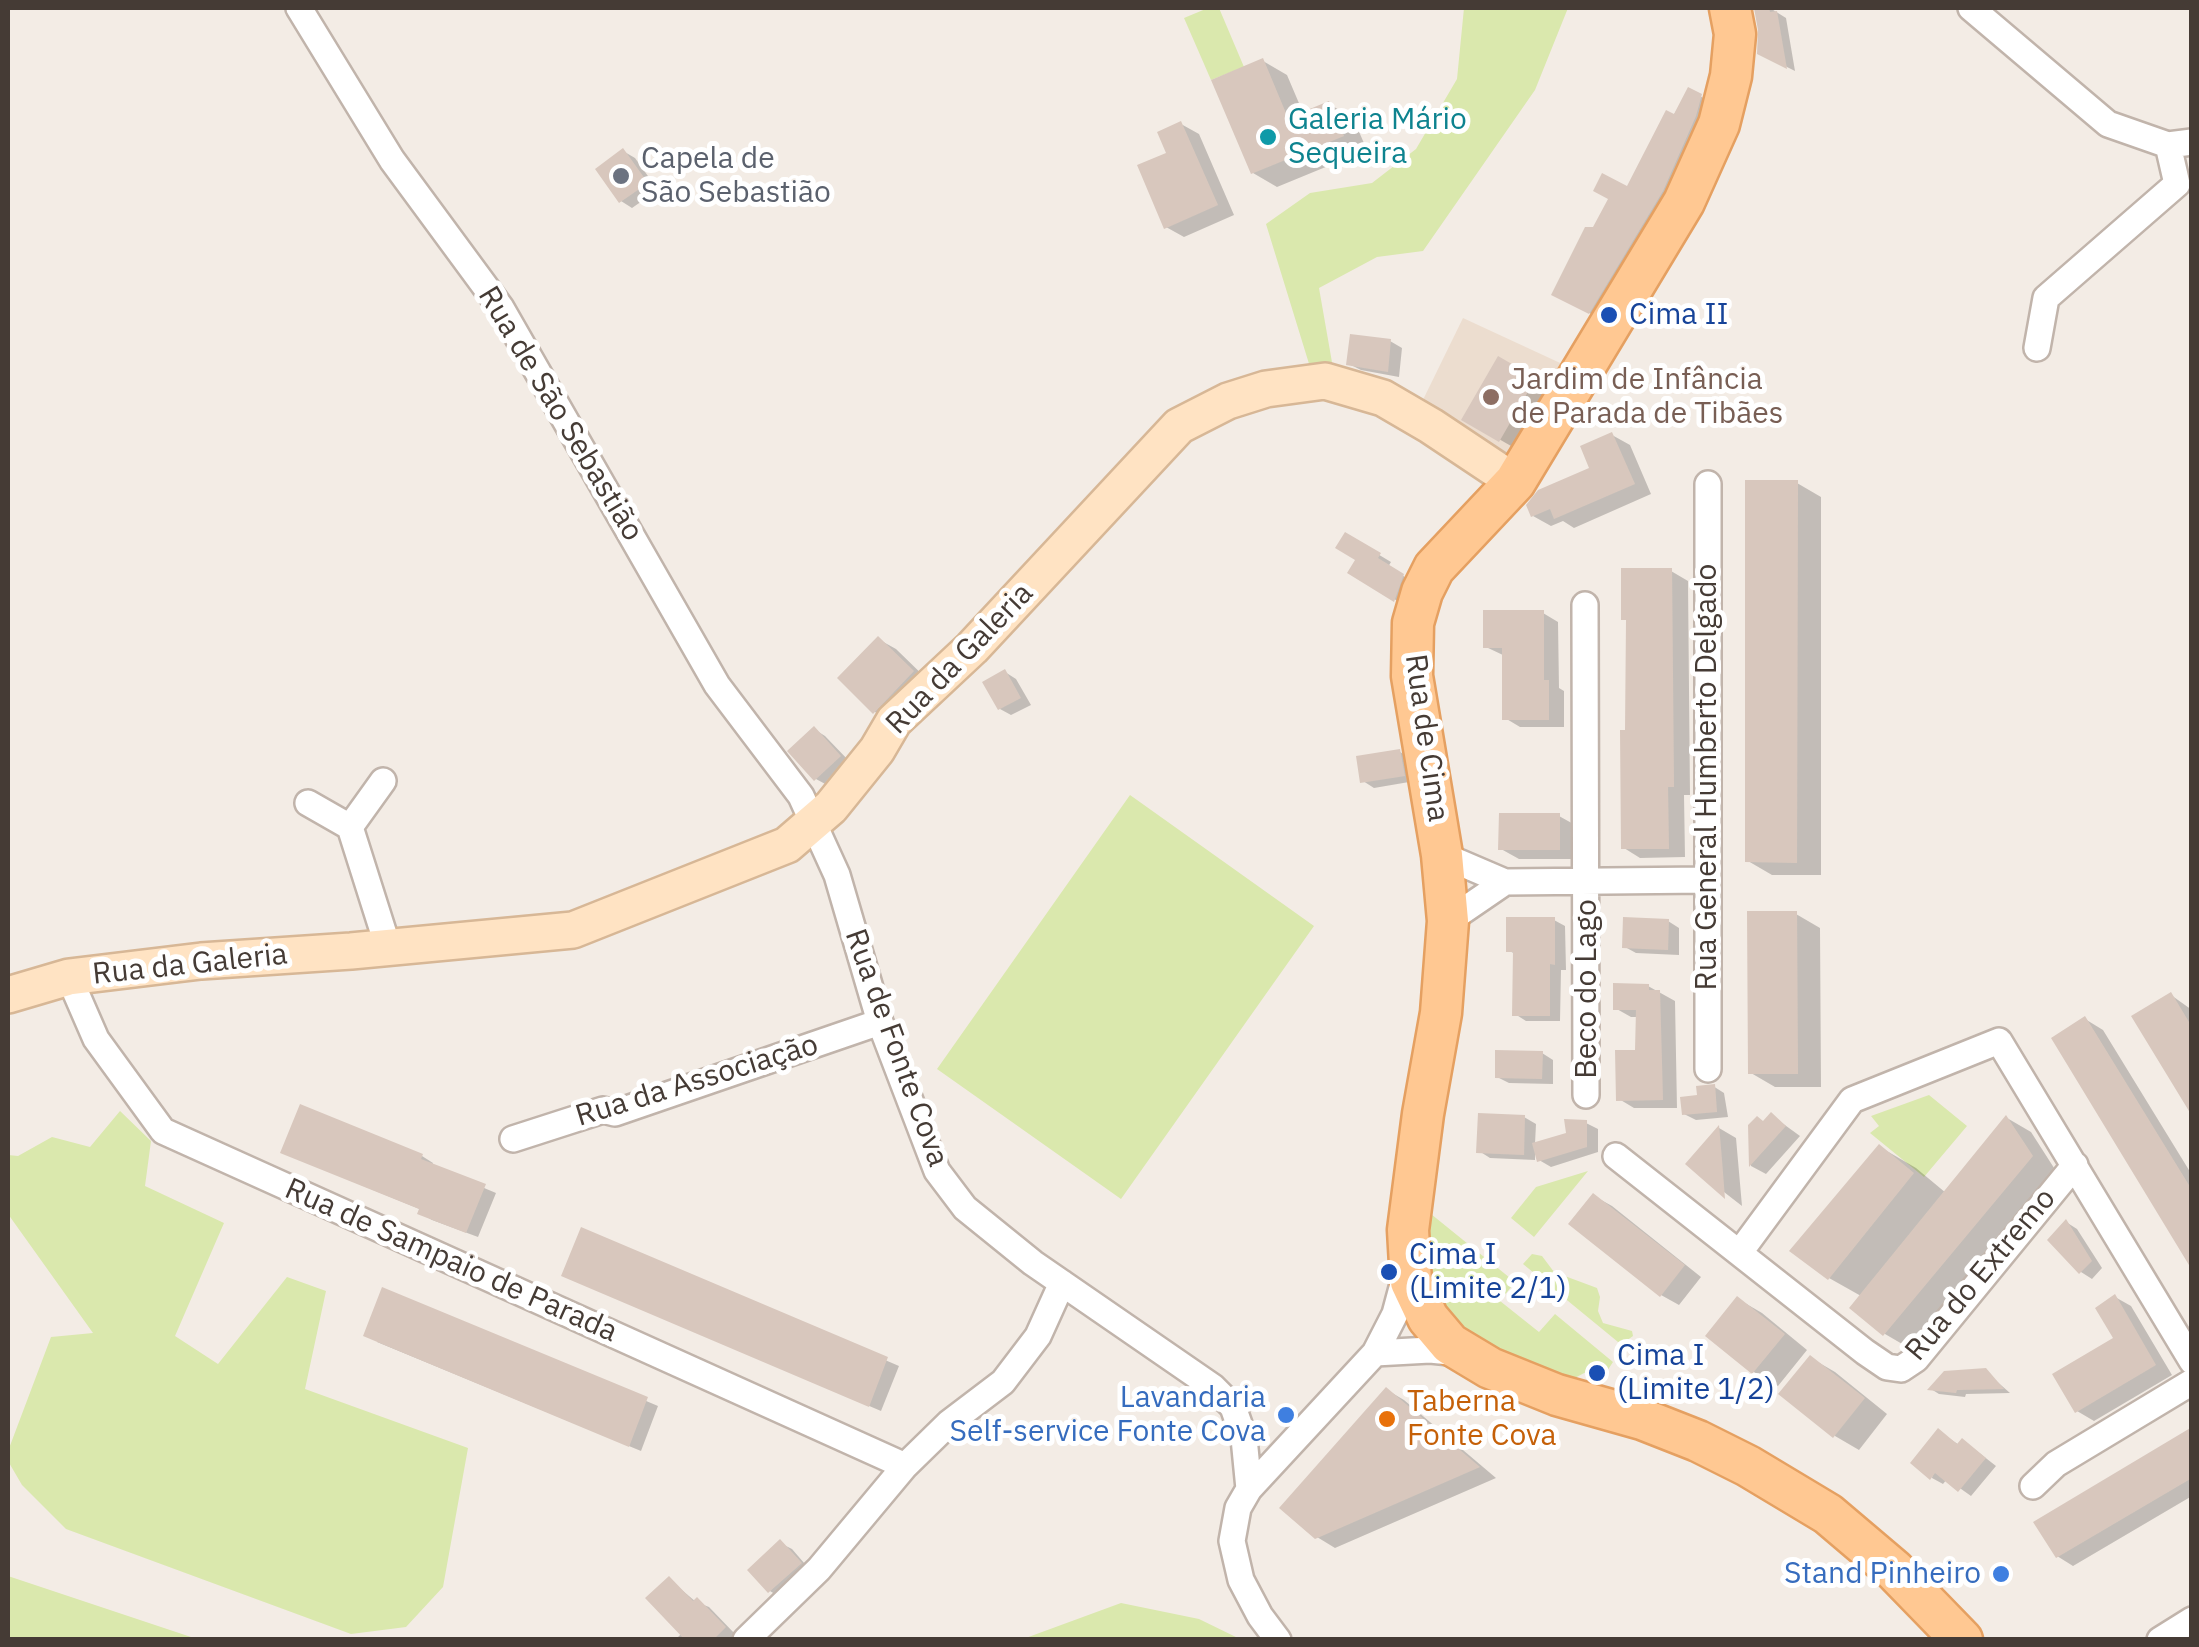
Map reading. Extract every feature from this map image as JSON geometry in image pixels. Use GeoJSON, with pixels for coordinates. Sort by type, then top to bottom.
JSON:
{"type":"FeatureCollection","features":[{"type":"Feature","properties":{"kind":"main road","name":"Rua de Cima"},"geometry":{"type":"LineString","coordinates":[[1730,8],[1735,34],[1731,76],[1720,124],[1691,187],[1515,482],[1434,568],[1413,622],[1412,676],[1442,854],[1448,921],[1441,1012],[1408,1230],[1411,1282],[1428,1318],[1450,1344],[1490,1368],[1557,1395],[1698,1440],[1828,1514],[1894,1570],[1962,1640]]}},
{"type":"Feature","properties":{"kind":"street","name":"Rua de São Sebastião"},"geometry":{"type":"LineString","coordinates":[[299,8],[392,160],[501,308],[717,685],[801,796],[815,824]]}},
{"type":"Feature","properties":{"kind":"street"},"geometry":{"type":"LineString","coordinates":[[1970,8],[2108,124],[2180,144],[2176,184],[2046,298],[2038,348]]}},
{"type":"Feature","properties":{"kind":"street","name":"Rua da Galeria"},"geometry":{"type":"LineString","coordinates":[[8,994],[70,977],[201,960],[573,930],[787,845],[815,824],[876,750],[894,721],[972,648],[1179,426],[1228,401],[1266,389],[1325,381],[1383,398],[1515,482]]}},
{"type":"Feature","properties":{"kind":"street","name":"Rua General Humberto Delgado"},"geometry":{"type":"LineString","coordinates":[[1708,484],[1708,1069]]}},
{"type":"Feature","properties":{"kind":"street","name":"Beco do Lago"},"geometry":{"type":"LineString","coordinates":[[1585,605],[1586,1094]]}},
{"type":"Feature","properties":{"kind":"street"},"geometry":{"type":"LineString","coordinates":[[350,826],[383,781]]}},
{"type":"Feature","properties":{"kind":"street"},"geometry":{"type":"LineString","coordinates":[[308,803],[350,826],[388,946]]}},
{"type":"Feature","properties":{"kind":"street","name":"Rua de Fonte Cova"},"geometry":{"type":"LineString","coordinates":[[815,824],[836,874],[880,1022],[937,1171],[965,1208],[1062,1283],[1213,1387],[1233,1406],[1244,1438],[1249,1488]]}},
{"type":"Feature","properties":{"kind":"street"},"geometry":{"type":"LineString","coordinates":[[1442,854],[1505,882],[1707,880]]}},
{"type":"Feature","properties":{"kind":"street"},"geometry":{"type":"LineString","coordinates":[[1448,921],[1505,882]]}},
{"type":"Feature","properties":{"kind":"street","name":"Rua de Sampaio de Parada"},"geometry":{"type":"LineString","coordinates":[[70,977],[96,1039],[163,1132],[904,1466]]}},
{"type":"Feature","properties":{"kind":"street","name":"Rua da Associação"},"geometry":{"type":"LineString","coordinates":[[513,1139],[603,1110],[615,1113],[880,1022]]}},
{"type":"Feature","properties":{"kind":"street","name":"Rua do Extremo"},"geometry":{"type":"LineString","coordinates":[[1740,1252],[1852,1100],[1999,1041],[2192,1361]]}},
{"type":"Feature","properties":{"kind":"street","name":"Rua do Extremo"},"geometry":{"type":"LineString","coordinates":[[1616,1156],[1876,1360],[1901,1369],[1916,1359],[2075,1165]]}},
{"type":"Feature","properties":{"kind":"street"},"geometry":{"type":"LineString","coordinates":[[1278,1640],[1241,1580],[1232,1542],[1238,1508],[1249,1488],[1375,1353],[1402,1296],[1410,1258]]}},
{"type":"Feature","properties":{"kind":"street"},"geometry":{"type":"LineString","coordinates":[[746,1640],[819,1570],[904,1466],[948,1423],[1003,1382],[1038,1336],[1062,1283]]}},
{"type":"Feature","properties":{"kind":"street"},"geometry":{"type":"LineString","coordinates":[[1375,1353],[1430,1350],[1467,1354]]}},
{"type":"Feature","properties":{"kind":"street"},"geometry":{"type":"LineString","coordinates":[[2032,1486],[2056,1464],[2192,1382]]}},
{"type":"Feature","properties":{"kind":"street"},"geometry":{"type":"LineString","coordinates":[[2160,1640],[2192,1620]]}},
{"type":"Feature","properties":{"kind":"shaded area","name":"Jardim de Infância de Parada de Tibães"},"geometry":{"type":"Polygon","coordinates":[[[1463,318],[1571,368],[1506,458],[1419,408],[1463,318]]]}},
{"type":"Feature","properties":{"kind":"green space"},"geometry":{"type":"Polygon","coordinates":[[[1208,8],[1219,8],[1244,67],[1211,80],[1184,18],[1208,8]]]}},
{"type":"Feature","properties":{"kind":"green space"},"geometry":{"type":"Polygon","coordinates":[[[1464,8],[1568,8],[1535,90],[1423,251],[1377,257],[1319,288],[1333,368],[1310,367],[1266,224],[1310,193],[1372,183],[1416,149],[1457,79],[1464,8]]]}},
{"type":"Feature","properties":{"kind":"green space"},"geometry":{"type":"Polygon","coordinates":[[[1130,795],[1314,926],[1121,1199],[937,1069],[1130,795]]]}},
{"type":"Feature","properties":{"kind":"green space"},"geometry":{"type":"Polygon","coordinates":[[[1929,1095],[1967,1126],[1924,1177],[1870,1133],[1879,1126],[1871,1116],[1929,1095]]]}},
{"type":"Feature","properties":{"kind":"green space"},"geometry":{"type":"Polygon","coordinates":[[[120,1111],[151,1141],[145,1186],[224,1223],[175,1336],[218,1364],[287,1277],[326,1291],[305,1389],[468,1448],[443,1587],[406,1627],[351,1634],[66,1529],[22,1485],[8,1461],[8,1451],[51,1337],[93,1333],[8,1214],[8,1155],[18,1156],[52,1137],[90,1147],[120,1111]]]}},
{"type":"Feature","properties":{"kind":"green space"},"geometry":{"type":"Polygon","coordinates":[[[1588,1171],[1534,1237],[1511,1218],[1536,1187],[1588,1171]]]}},
{"type":"Feature","properties":{"kind":"green space"},"geometry":{"type":"Polygon","coordinates":[[[1422,1213],[1431,1214],[1515,1282],[1500,1301],[1539,1332],[1555,1314],[1613,1362],[1601,1380],[1588,1371],[1569,1381],[1504,1355],[1455,1326],[1430,1290],[1422,1213]]]}},
{"type":"Feature","properties":{"kind":"green space"},"geometry":{"type":"Polygon","coordinates":[[[1532,1254],[1542,1256],[1554,1272],[1597,1288],[1603,1323],[1632,1331],[1633,1336],[1618,1342],[1523,1264],[1532,1254]]]}},
{"type":"Feature","properties":{"kind":"green space"},"geometry":{"type":"Polygon","coordinates":[[[8,1576],[197,1639],[8,1639],[8,1576]]]}},
{"type":"Feature","properties":{"kind":"green space"},"geometry":{"type":"Polygon","coordinates":[[[1121,1603],[1199,1619],[1240,1639],[1023,1639],[1121,1603]]]}},
{"type":"Feature","properties":{"kind":"building"},"geometry":{"type":"Polygon","coordinates":[[[1754,8],[1777,11],[1787,69],[1757,54],[1754,8]]]}},
{"type":"Feature","properties":{"kind":"building"},"geometry":{"type":"Polygon","coordinates":[[[1263,58],[1288,118],[1329,101],[1344,136],[1251,174],[1211,80],[1263,58]]]}},
{"type":"Feature","properties":{"kind":"building"},"geometry":{"type":"Polygon","coordinates":[[[1688,87],[1702,94],[1696,116],[1663,191],[1589,314],[1551,295],[1585,227],[1593,227],[1608,199],[1593,191],[1602,173],[1627,186],[1666,110],[1674,114],[1688,87]]]}},
{"type":"Feature","properties":{"kind":"building"},"geometry":{"type":"Polygon","coordinates":[[[1181,121],[1218,205],[1164,229],[1137,165],[1166,153],[1157,132],[1181,121]]]}},
{"type":"Feature","properties":{"kind":"building","name":"Capela de São Sebastião"},"geometry":{"type":"Polygon","coordinates":[[[623,148],[648,183],[619,203],[595,169],[623,148]]]}},
{"type":"Feature","properties":{"kind":"building"},"geometry":{"type":"Polygon","coordinates":[[[1350,334],[1391,339],[1388,372],[1346,365],[1350,334]]]}},
{"type":"Feature","properties":{"kind":"building"},"geometry":{"type":"Polygon","coordinates":[[[1498,356],[1536,378],[1499,442],[1461,420],[1498,356]]]}},
{"type":"Feature","properties":{"kind":"building"},"geometry":{"type":"Polygon","coordinates":[[[1612,432],[1635,484],[1554,519],[1550,509],[1531,517],[1526,505],[1538,490],[1589,468],[1580,446],[1612,432]]]}},
{"type":"Feature","properties":{"kind":"building"},"geometry":{"type":"Polygon","coordinates":[[[1745,480],[1798,480],[1797,863],[1745,862],[1745,480]]]}},
{"type":"Feature","properties":{"kind":"building"},"geometry":{"type":"Polygon","coordinates":[[[1345,532],[1381,553],[1378,558],[1404,574],[1394,602],[1347,573],[1355,560],[1335,548],[1345,532]]]}},
{"type":"Feature","properties":{"kind":"building"},"geometry":{"type":"Polygon","coordinates":[[[1621,568],[1672,568],[1674,787],[1668,787],[1669,849],[1621,849],[1620,730],[1625,730],[1626,620],[1621,620],[1621,568]]]}},
{"type":"Feature","properties":{"kind":"building"},"geometry":{"type":"Polygon","coordinates":[[[1483,610],[1544,610],[1544,680],[1549,680],[1549,720],[1502,720],[1502,648],[1483,648],[1483,610]]]}},
{"type":"Feature","properties":{"kind":"building"},"geometry":{"type":"Polygon","coordinates":[[[878,636],[914,671],[873,714],[837,678],[878,636]]]}},
{"type":"Feature","properties":{"kind":"building"},"geometry":{"type":"Polygon","coordinates":[[[1005,669],[1021,698],[998,710],[982,682],[1005,669]]]}},
{"type":"Feature","properties":{"kind":"building"},"geometry":{"type":"Polygon","coordinates":[[[814,726],[841,756],[814,781],[787,751],[814,726]]]}},
{"type":"Feature","properties":{"kind":"building"},"geometry":{"type":"Polygon","coordinates":[[[1400,749],[1405,776],[1360,783],[1356,756],[1400,749]]]}},
{"type":"Feature","properties":{"kind":"building"},"geometry":{"type":"Polygon","coordinates":[[[1499,813],[1560,813],[1560,850],[1498,850],[1499,813]]]}},
{"type":"Feature","properties":{"kind":"building"},"geometry":{"type":"Polygon","coordinates":[[[1747,911],[1797,911],[1798,1074],[1748,1074],[1747,911]]]}},
{"type":"Feature","properties":{"kind":"building"},"geometry":{"type":"Polygon","coordinates":[[[1506,917],[1555,917],[1550,1016],[1512,1016],[1513,952],[1506,952],[1506,917]]]}},
{"type":"Feature","properties":{"kind":"building"},"geometry":{"type":"Polygon","coordinates":[[[1623,917],[1669,919],[1668,950],[1622,948],[1623,917]]]}},
{"type":"Feature","properties":{"kind":"building"},"geometry":{"type":"Polygon","coordinates":[[[1613,983],[1649,984],[1649,990],[1660,990],[1663,1100],[1616,1101],[1615,1050],[1635,1050],[1636,1010],[1613,1010],[1613,983]]]}},
{"type":"Feature","properties":{"kind":"building"},"geometry":{"type":"Polygon","coordinates":[[[2171,992],[2192,1027],[2192,1116],[2131,1016],[2171,992]]]}},
{"type":"Feature","properties":{"kind":"building"},"geometry":{"type":"Polygon","coordinates":[[[2085,1016],[2192,1190],[2192,1270],[2051,1038],[2085,1016]]]}},
{"type":"Feature","properties":{"kind":"building"},"geometry":{"type":"Polygon","coordinates":[[[1495,1050],[1543,1051],[1542,1079],[1495,1078],[1495,1050]]]}},
{"type":"Feature","properties":{"kind":"building"},"geometry":{"type":"Polygon","coordinates":[[[1715,1084],[1717,1112],[1682,1115],[1680,1097],[1697,1095],[1696,1086],[1715,1084]]]}},
{"type":"Feature","properties":{"kind":"building"},"geometry":{"type":"Polygon","coordinates":[[[300,1104],[486,1184],[466,1233],[417,1214],[419,1209],[280,1153],[300,1104]]]}},
{"type":"Feature","properties":{"kind":"building"},"geometry":{"type":"Polygon","coordinates":[[[1771,1112],[1786,1126],[1749,1167],[1748,1125],[1757,1116],[1763,1121],[1771,1112]]]}},
{"type":"Feature","properties":{"kind":"building"},"geometry":{"type":"Polygon","coordinates":[[[1478,1113],[1525,1115],[1524,1155],[1476,1153],[1478,1113]]]}},
{"type":"Feature","properties":{"kind":"building"},"geometry":{"type":"Polygon","coordinates":[[[2006,1115],[2033,1156],[1883,1336],[1849,1308],[2006,1115]]]}},
{"type":"Feature","properties":{"kind":"building"},"geometry":{"type":"Polygon","coordinates":[[[1564,1119],[1587,1120],[1587,1147],[1537,1162],[1532,1143],[1566,1133],[1564,1119]]]}},
{"type":"Feature","properties":{"kind":"building"},"geometry":{"type":"Polygon","coordinates":[[[1719,1125],[1722,1160],[1725,1199],[1685,1164],[1719,1125]]]}},
{"type":"Feature","properties":{"kind":"building"},"geometry":{"type":"Polygon","coordinates":[[[1879,1144],[1914,1173],[1828,1280],[1789,1251],[1879,1144]]]}},
{"type":"Feature","properties":{"kind":"building"},"geometry":{"type":"Polygon","coordinates":[[[1593,1193],[1685,1265],[1660,1297],[1568,1224],[1593,1193]]]}},
{"type":"Feature","properties":{"kind":"building"},"geometry":{"type":"Polygon","coordinates":[[[2066,1219],[2092,1261],[2079,1274],[2047,1240],[2066,1219]]]}},
{"type":"Feature","properties":{"kind":"building"},"geometry":{"type":"Polygon","coordinates":[[[581,1227],[888,1357],[869,1407],[561,1276],[581,1227]]]}},
{"type":"Feature","properties":{"kind":"building"},"geometry":{"type":"Polygon","coordinates":[[[382,1287],[648,1397],[629,1447],[363,1336],[382,1287]]]}},
{"type":"Feature","properties":{"kind":"building"},"geometry":{"type":"Polygon","coordinates":[[[2115,1294],[2156,1365],[2075,1413],[2052,1374],[2113,1338],[2095,1308],[2115,1294]]]}},
{"type":"Feature","properties":{"kind":"building"},"geometry":{"type":"Polygon","coordinates":[[[1737,1296],[1785,1334],[1752,1374],[1705,1336],[1737,1296]]]}},
{"type":"Feature","properties":{"kind":"building"},"geometry":{"type":"Polygon","coordinates":[[[1810,1355],[1865,1398],[1833,1438],[1778,1394],[1810,1355]]]}},
{"type":"Feature","properties":{"kind":"building"},"geometry":{"type":"Polygon","coordinates":[[[1986,1368],[2004,1389],[1956,1393],[1927,1390],[1944,1371],[1986,1368]]]}},
{"type":"Feature","properties":{"kind":"building"},"geometry":{"type":"Polygon","coordinates":[[[1386,1387],[1480,1467],[1315,1539],[1279,1508],[1386,1387]]]}},
{"type":"Feature","properties":{"kind":"building"},"geometry":{"type":"Polygon","coordinates":[[[2192,1427],[2192,1478],[2056,1558],[2033,1522],[2192,1427]]]}},
{"type":"Feature","properties":{"kind":"building"},"geometry":{"type":"Polygon","coordinates":[[[1938,1428],[1957,1444],[1962,1438],[1986,1458],[1958,1492],[1935,1473],[1930,1480],[1910,1463],[1938,1428]]]}},
{"type":"Feature","properties":{"kind":"building"},"geometry":{"type":"Polygon","coordinates":[[[780,1539],[802,1563],[768,1593],[747,1570],[780,1539]]]}},
{"type":"Feature","properties":{"kind":"building"},"geometry":{"type":"Polygon","coordinates":[[[669,1576],[693,1601],[697,1597],[726,1627],[713,1640],[685,1640],[645,1598],[669,1576]]]}},
{"type":"Feature","properties":{"kind":"place","name":"Galeria Mário Sequeira"},"geometry":{"type":"Point","coordinates":[1268,137]}},
{"type":"Feature","properties":{"kind":"place","name":"Capela de São Sebastião"},"geometry":{"type":"Point","coordinates":[621,176]}},
{"type":"Feature","properties":{"kind":"place","name":"Cima II"},"geometry":{"type":"Point","coordinates":[1609,315]}},
{"type":"Feature","properties":{"kind":"place","name":"Jardim de Infância de Parada de Tibães"},"geometry":{"type":"Point","coordinates":[1491,397]}},
{"type":"Feature","properties":{"kind":"place","name":"Cima I (Limite 2/1)"},"geometry":{"type":"Point","coordinates":[1389,1272]}},
{"type":"Feature","properties":{"kind":"place","name":"Cima I (Limite 1/2)"},"geometry":{"type":"Point","coordinates":[1597,1373]}},
{"type":"Feature","properties":{"kind":"place","name":"Lavandaria Self-service Fonte Cova"},"geometry":{"type":"Point","coordinates":[1286,1415]}},
{"type":"Feature","properties":{"kind":"place","name":"Taberna Fonte Cova"},"geometry":{"type":"Point","coordinates":[1387,1419]}},
{"type":"Feature","properties":{"kind":"place","name":"Stand Pinheiro"},"geometry":{"type":"Point","coordinates":[2001,1574]}}]}
